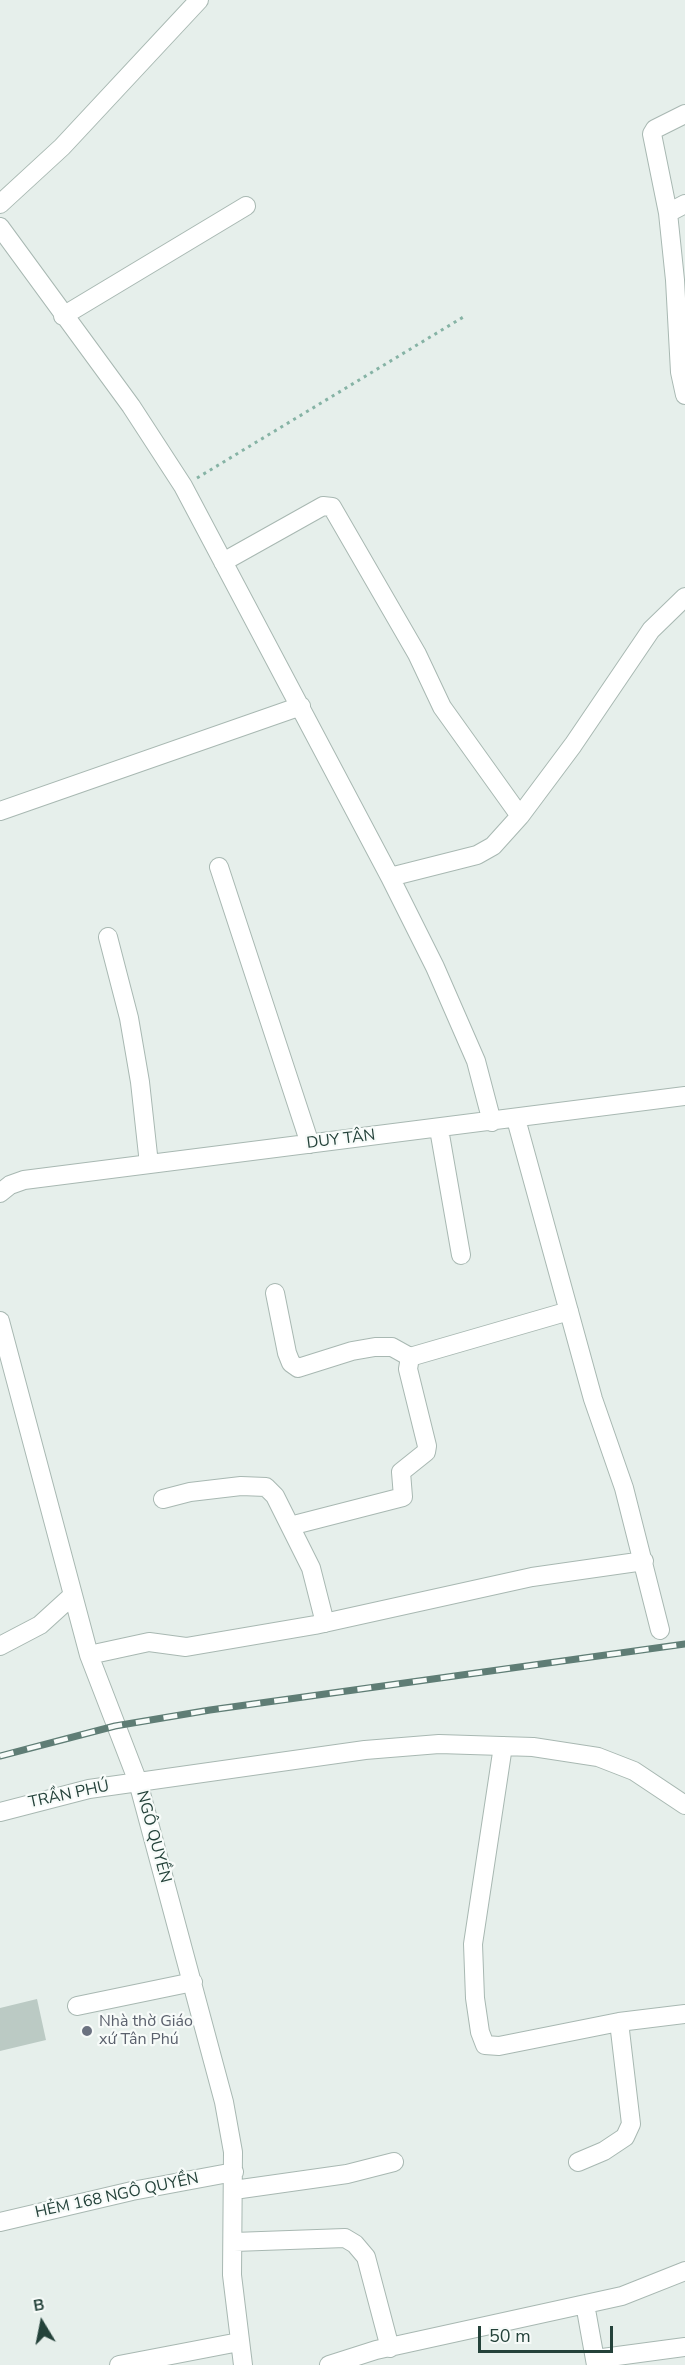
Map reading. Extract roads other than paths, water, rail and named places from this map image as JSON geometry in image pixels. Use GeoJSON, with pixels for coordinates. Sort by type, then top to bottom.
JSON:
{"type":"FeatureCollection","features":[{"type":"Feature","properties":{"kind":"street"},"geometry":{"type":"LineString","coordinates":[[0,204],[62,147],[199,0]]}},
{"type":"Feature","properties":{"kind":"street"},"geometry":{"type":"LineString","coordinates":[[685,114],[655,129],[652,134],[668,213],[675,280],[679,362],[685,395]]}},
{"type":"Feature","properties":{"kind":"street"},"geometry":{"type":"LineString","coordinates":[[668,213],[685,204]]}},
{"type":"Feature","properties":{"kind":"street"},"geometry":{"type":"LineString","coordinates":[[63,316],[246,206]]}},
{"type":"Feature","properties":{"kind":"street"},"geometry":{"type":"LineString","coordinates":[[0,227],[130,406],[183,486],[390,877],[459,1018],[476,1061],[492,1122]]}},
{"type":"Feature","properties":{"kind":"street"},"geometry":{"type":"LineString","coordinates":[[223,562],[323,506],[332,507],[417,654],[442,707],[520,816]]}},
{"type":"Feature","properties":{"kind":"street"},"geometry":{"type":"LineString","coordinates":[[390,877],[477,855],[493,846],[520,816],[573,745],[651,630],[685,597]]}},
{"type":"Feature","properties":{"kind":"street"},"geometry":{"type":"LineString","coordinates":[[0,811],[301,706]]}},
{"type":"Feature","properties":{"kind":"street"},"geometry":{"type":"LineString","coordinates":[[219,867],[310,1144]]}},
{"type":"Feature","properties":{"kind":"street"},"geometry":{"type":"LineString","coordinates":[[108,937],[129,1018],[140,1082],[149,1164]]}},
{"type":"Feature","properties":{"kind":"street","name":"DUY TÂN"},"geometry":{"type":"LineString","coordinates":[[0,1193],[10,1185],[24,1180],[685,1096]]}},
{"type":"Feature","properties":{"kind":"street"},"geometry":{"type":"LineString","coordinates":[[516,1119],[593,1399],[624,1488],[660,1630]]}},
{"type":"Feature","properties":{"kind":"street"},"geometry":{"type":"LineString","coordinates":[[439,1129],[461,1255]]}},
{"type":"Feature","properties":{"kind":"street"},"geometry":{"type":"LineString","coordinates":[[275,1293],[287,1353],[291,1363],[298,1368],[352,1351],[375,1347],[392,1347],[410,1358],[569,1311]]}},
{"type":"Feature","properties":{"kind":"street","name":"NGÔ QUYỀN"},"geometry":{"type":"LineString","coordinates":[[0,1321],[89,1655],[138,1782],[224,2102],[234,2172],[232,2275],[243,2365]]}},
{"type":"Feature","properties":{"kind":"street"},"geometry":{"type":"LineString","coordinates":[[290,1526],[402,1497],[400,1472],[426,1452],[428,1446],[408,1369],[410,1358]]}},
{"type":"Feature","properties":{"kind":"street"},"geometry":{"type":"LineString","coordinates":[[163,1499],[190,1492],[231,1487],[266,1487],[275,1496],[311,1568],[325,1623]]}},
{"type":"Feature","properties":{"kind":"street"},"geometry":{"type":"LineString","coordinates":[[89,1655],[149,1642],[186,1647],[325,1623],[532,1577],[644,1561]]}},
{"type":"Feature","properties":{"kind":"street"},"geometry":{"type":"LineString","coordinates":[[0,1646],[40,1625],[73,1595]]}},
{"type":"Feature","properties":{"kind":"street","name":"TRẦN PHÚ"},"geometry":{"type":"LineString","coordinates":[[0,1812],[89,1789],[384,1748],[439,1744],[560,1749],[598,1757],[634,1772],[685,1805]]}},
{"type":"Feature","properties":{"kind":"street"},"geometry":{"type":"LineString","coordinates":[[503,1746],[473,1944],[480,2032],[485,2044],[499,2046],[619,2022],[685,2014]]}},
{"type":"Feature","properties":{"kind":"street"},"geometry":{"type":"LineString","coordinates":[[77,2006],[193,1982]]}},
{"type":"Feature","properties":{"kind":"street"},"geometry":{"type":"LineString","coordinates":[[579,2162],[604,2151],[625,2137],[631,2124],[619,2022]]}},
{"type":"Feature","properties":{"kind":"street"},"geometry":{"type":"LineString","coordinates":[[234,2190],[347,2174],[394,2162]]}},
{"type":"Feature","properties":{"kind":"street","name":"HẺM 168 NGÔ QUYỀN"},"geometry":{"type":"LineString","coordinates":[[0,2222],[132,2191],[234,2172]]}},
{"type":"Feature","properties":{"kind":"street"},"geometry":{"type":"LineString","coordinates":[[234,2242],[338,2238],[355,2244],[366,2257],[390,2348]]}},
{"type":"Feature","properties":{"kind":"street"},"geometry":{"type":"LineString","coordinates":[[329,2365],[390,2348],[639,2291],[685,2271]]}},
{"type":"Feature","properties":{"kind":"street"},"geometry":{"type":"LineString","coordinates":[[585,2304],[595,2362],[685,2347]]}},
{"type":"Feature","properties":{"kind":"street"},"geometry":{"type":"LineString","coordinates":[[119,2365],[239,2342]]}},
{"type":"Feature","properties":{"kind":"railway"},"geometry":{"type":"LineString","coordinates":[[0,1756],[115,1726],[210,1710],[685,1644]]}},
{"type":"Feature","properties":{"kind":"place","name":"Nhà thờ Giáo xứ Tân Phú"},"geometry":{"type":"Point","coordinates":[87,2031]}}]}
